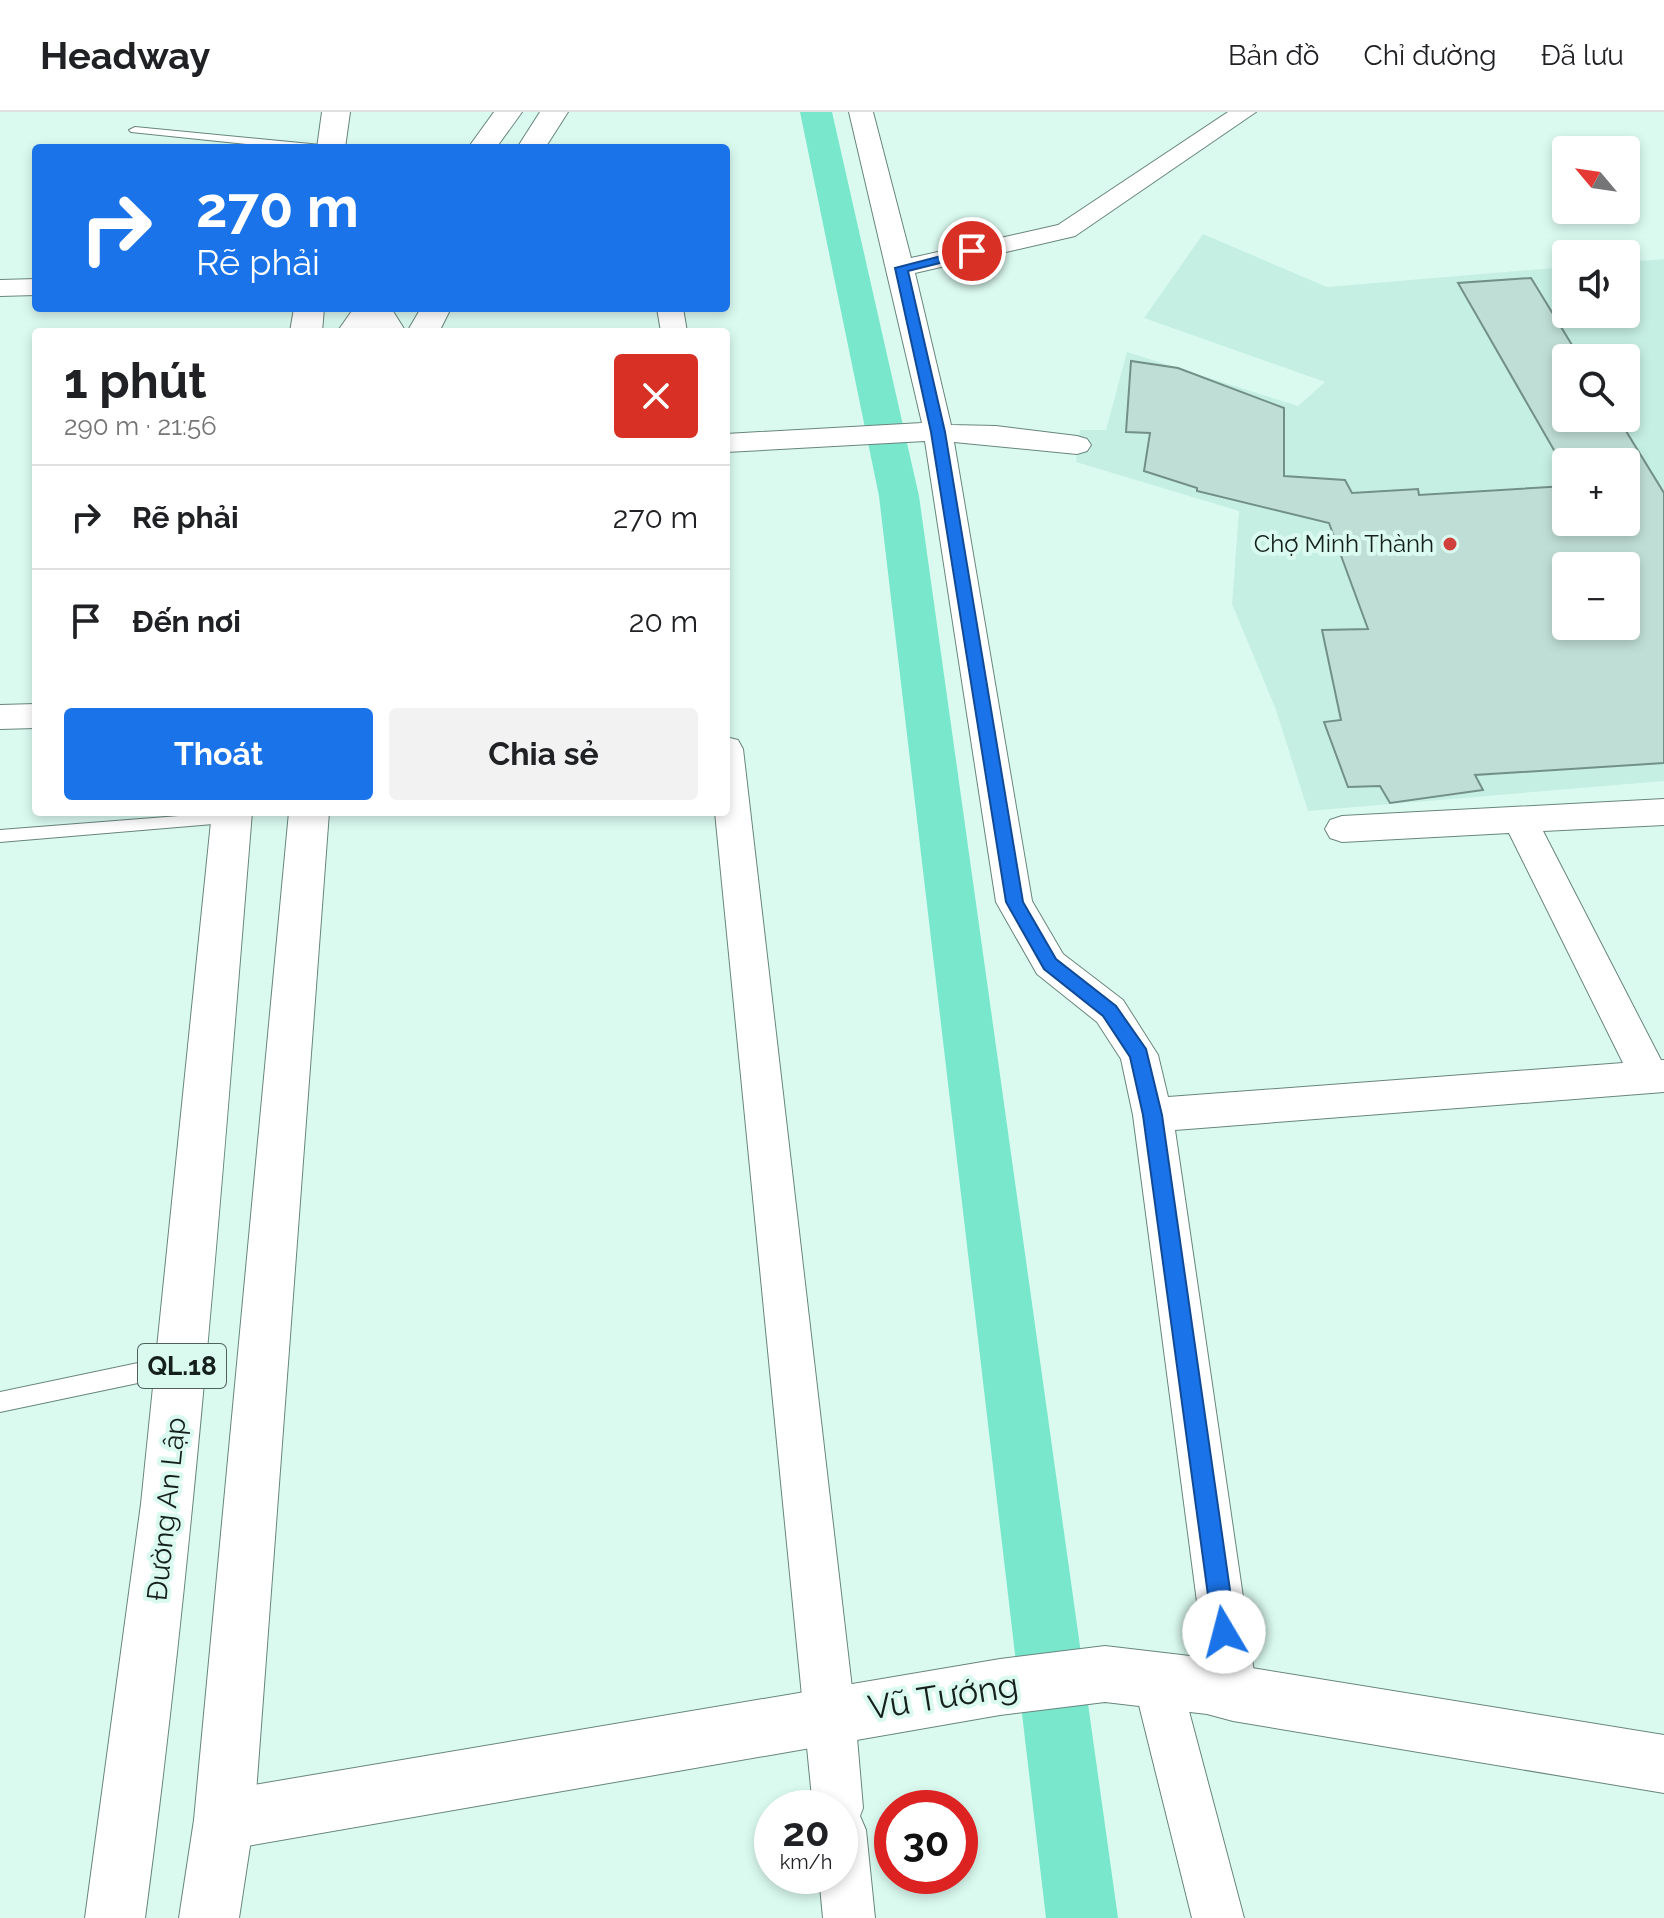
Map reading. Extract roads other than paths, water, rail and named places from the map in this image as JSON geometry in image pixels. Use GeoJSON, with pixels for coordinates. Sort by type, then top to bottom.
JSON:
{"type":"FeatureCollection","features":[{"type":"Feature","properties":{"kind":"main road"},"geometry":{"type":"LineString","coordinates":[[332,144],[336,112]]}},
{"type":"Feature","properties":{"kind":"main road"},"geometry":{"type":"LineString","coordinates":[[485,144],[508,112]]}},
{"type":"Feature","properties":{"kind":"main road"},"geometry":{"type":"LineString","coordinates":[[534,144],[554,112]]}},
{"type":"Feature","properties":{"kind":"main road","name":"Đường An Lập"},"geometry":{"type":"LineString","coordinates":[[115,1918],[139,1760],[182,1364],[232,816]]}},
{"type":"Feature","properties":{"kind":"main road","name":"QL.18"},"geometry":{"type":"LineString","coordinates":[[209,1918],[224,1820],[309,816]]}},
{"type":"Feature","properties":{"kind":"main road","name":"Vũ Tướng"},"geometry":{"type":"LineString","coordinates":[[224,1820],[1000,1687],[1131,1677],[1207,1686],[1233,1693],[1664,1764]]}},
{"type":"Feature","properties":{"kind":"street"},"geometry":{"type":"LineString","coordinates":[[861,112],[901,268],[1014,902],[1050,964],[1110,1011],[1139,1055],[1153,1115],[1233,1693]]}},
{"type":"Feature","properties":{"kind":"street"},"geometry":{"type":"LineString","coordinates":[[901,268],[1066,231],[1244,112]]}},
{"type":"Feature","properties":{"kind":"street"},"geometry":{"type":"LineString","coordinates":[[0,288],[32,287]]}},
{"type":"Feature","properties":{"kind":"street"},"geometry":{"type":"LineString","coordinates":[[730,443],[929,432],[996,435],[1077,445]]}},
{"type":"Feature","properties":{"kind":"street"},"geometry":{"type":"LineString","coordinates":[[0,717],[32,716]]}},
{"type":"Feature","properties":{"kind":"street"},"geometry":{"type":"LineString","coordinates":[[730,786],[836,1790]]}},
{"type":"Feature","properties":{"kind":"street"},"geometry":{"type":"LineString","coordinates":[[1342,829],[1664,812]]}},
{"type":"Feature","properties":{"kind":"street"},"geometry":{"type":"LineString","coordinates":[[1153,1115],[1657,1076],[1520,820]]}},
{"type":"Feature","properties":{"kind":"street"},"geometry":{"type":"LineString","coordinates":[[1131,1677],[1218,1918]]}},
{"type":"Feature","properties":{"kind":"street"},"geometry":{"type":"LineString","coordinates":[[847,1894],[849,1918]]}},
{"type":"Feature","properties":{"kind":"lane"},"geometry":{"type":"LineString","coordinates":[[135,130],[280,144]]}},
{"type":"Feature","properties":{"kind":"lane"},"geometry":{"type":"LineString","coordinates":[[0,836],[221,816]]}},
{"type":"Feature","properties":{"kind":"lane"},"geometry":{"type":"LineString","coordinates":[[0,1402],[182,1364]]}},
{"type":"Feature","properties":{"kind":"waterway"},"geometry":{"type":"LineString","coordinates":[[816,112],[899,496],[1082,1918]]}},
{"type":"Feature","properties":{"kind":"place","name":"Chợ Minh Thành"},"geometry":{"type":"Point","coordinates":[1450,544]}}]}
